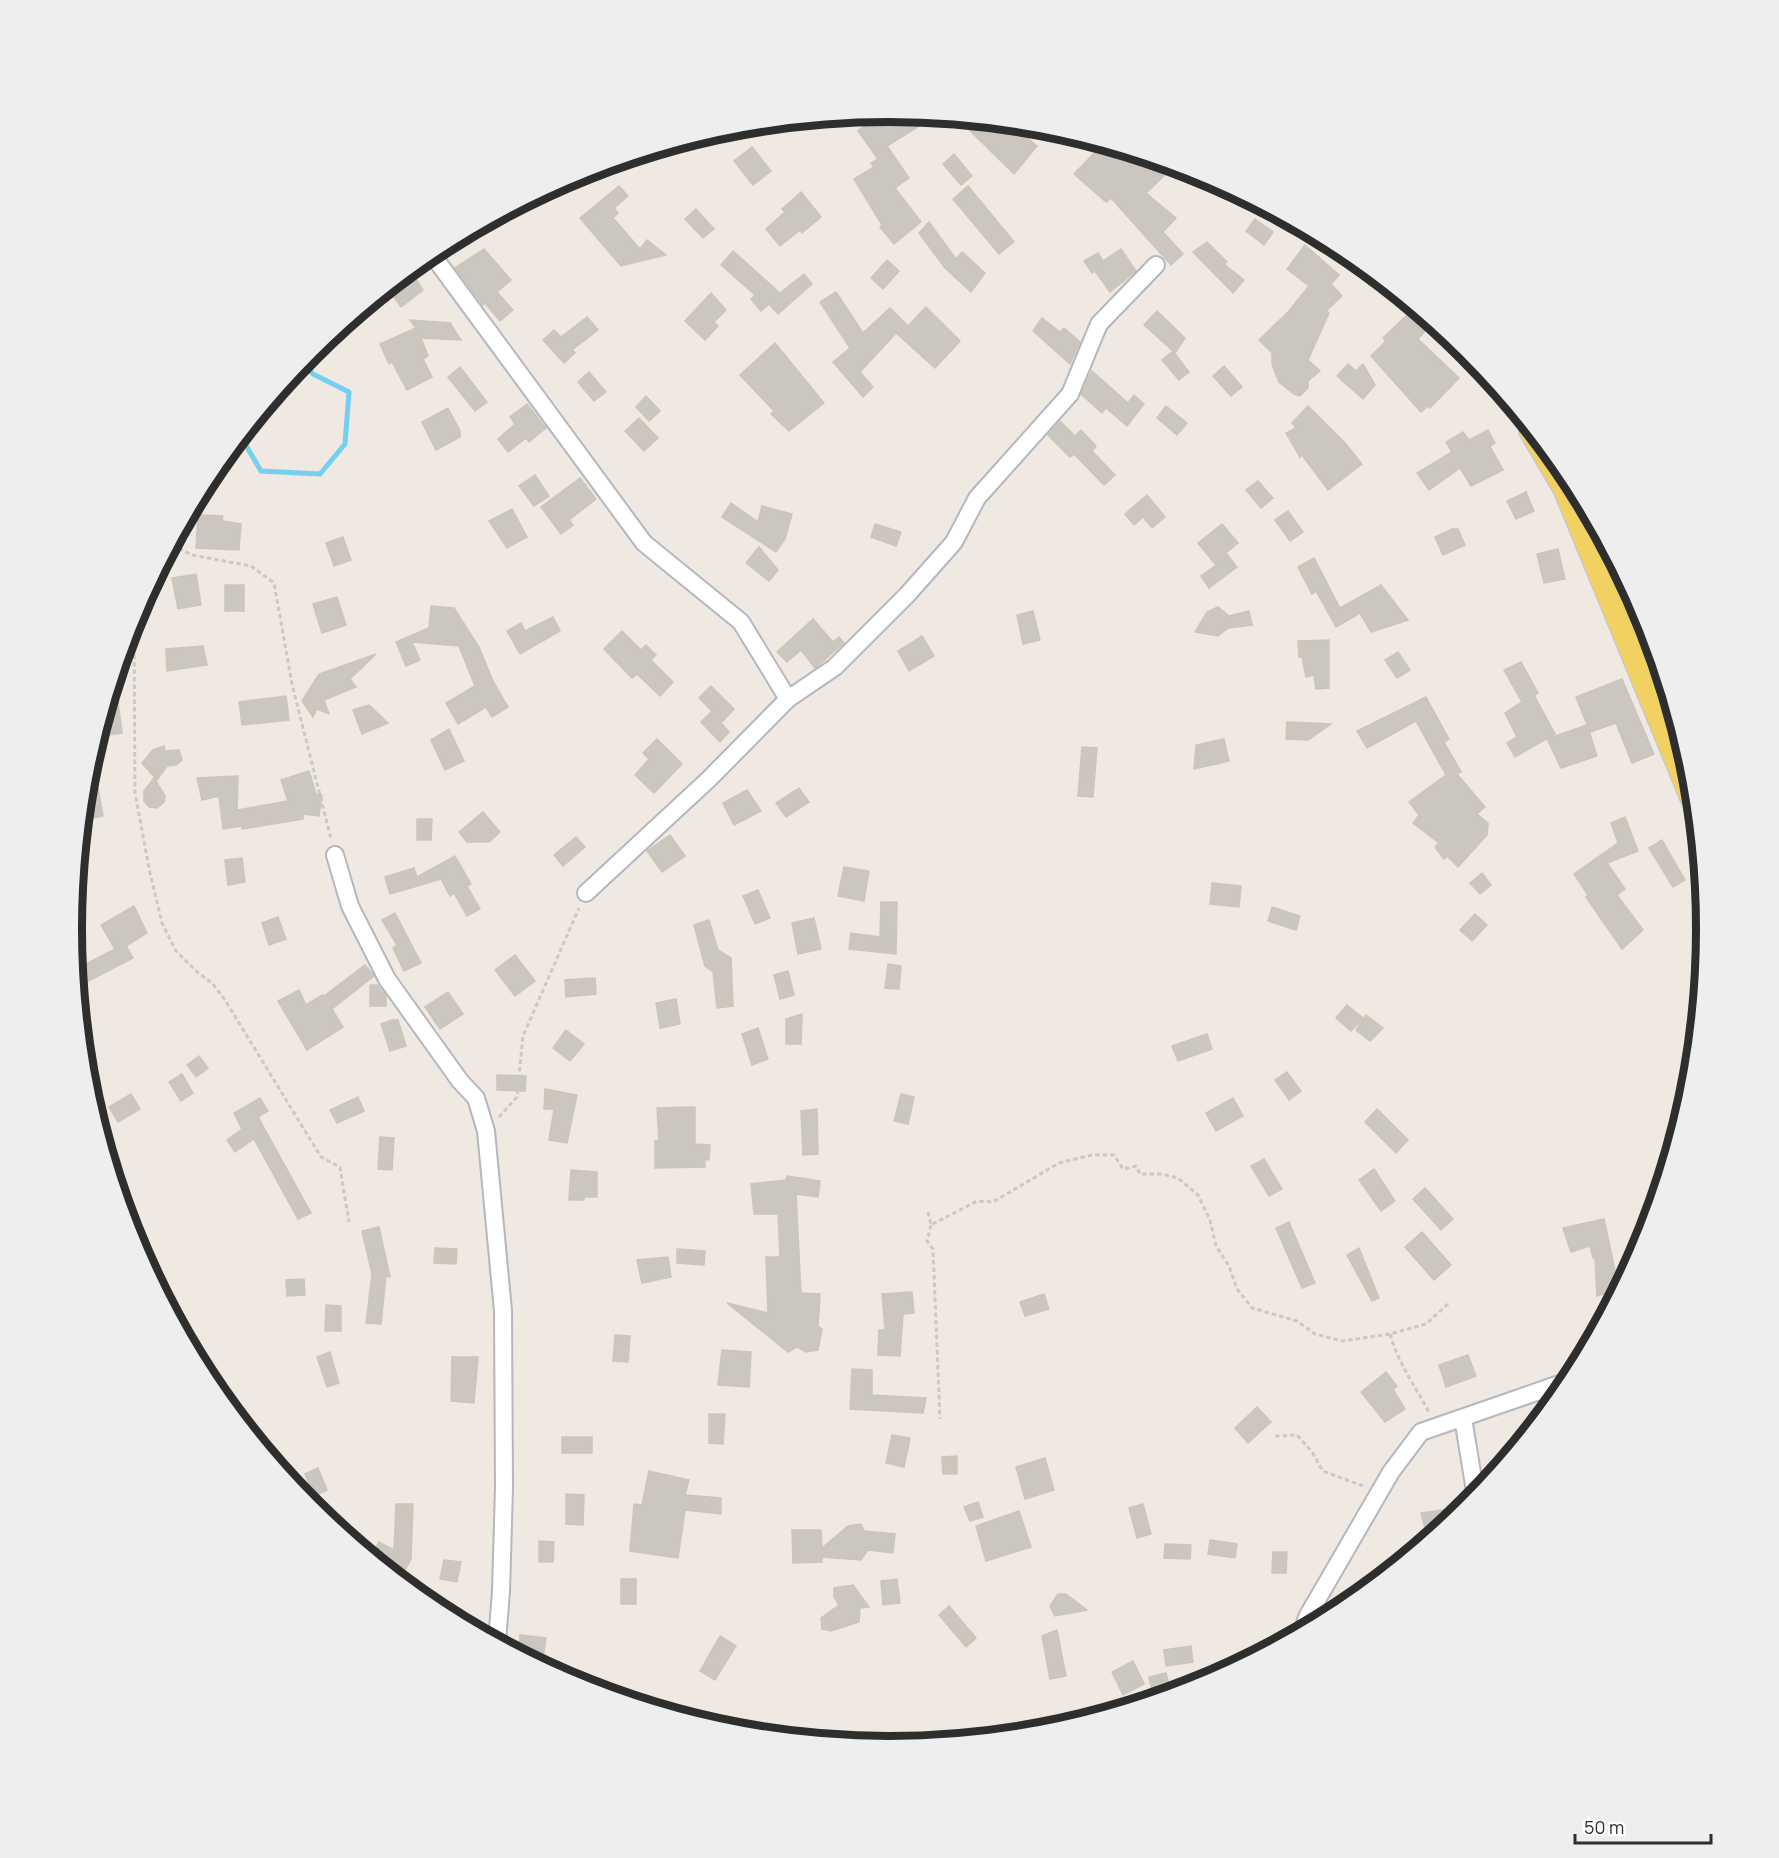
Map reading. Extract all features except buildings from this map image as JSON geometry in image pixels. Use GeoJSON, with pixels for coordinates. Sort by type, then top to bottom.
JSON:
{"type":"FeatureCollection","features":[{"type":"Feature","properties":{"kind":"main road"},"geometry":{"type":"LineString","coordinates":[[1572,501],[1678,757]]}},
{"type":"Feature","properties":{"kind":"street"},"geometry":{"type":"LineString","coordinates":[[437,261],[644,543],[741,622],[788,699]]}},
{"type":"Feature","properties":{"kind":"street"},"geometry":{"type":"LineString","coordinates":[[586,893],[710,779],[788,699],[835,667],[907,595],[954,542],[977,498],[1075,386],[1099,324],[1156,265]]}},
{"type":"Feature","properties":{"kind":"street"},"geometry":{"type":"LineString","coordinates":[[335,855],[350,906],[387,979],[460,1081],[476,1098],[486,1131],[503,1311],[504,1487],[501,1592],[497,1634]]}},
{"type":"Feature","properties":{"kind":"street"},"geometry":{"type":"LineString","coordinates":[[1305,1620],[1379,1493],[1421,1432],[1554,1386]]}},
{"type":"Feature","properties":{"kind":"street"},"geometry":{"type":"LineString","coordinates":[[1463,1418],[1474,1485]]}},
{"type":"Feature","properties":{"kind":"path"},"geometry":{"type":"LineString","coordinates":[[179,548],[192,555],[251,566],[274,583],[292,684],[335,855]]}},
{"type":"Feature","properties":{"kind":"path"},"geometry":{"type":"LineString","coordinates":[[134,646],[135,794],[162,923],[176,951],[213,984],[225,1000],[321,1156],[340,1167],[349,1222]]}},
{"type":"Feature","properties":{"kind":"path"},"geometry":{"type":"LineString","coordinates":[[486,1131],[517,1097],[523,1036],[586,893]]}},
{"type":"Feature","properties":{"kind":"path"},"geometry":{"type":"LineString","coordinates":[[931,1225],[977,1202],[993,1202],[1059,1163],[1092,1155],[1114,1155],[1123,1169],[1136,1166],[1140,1174],[1162,1174],[1178,1178],[1198,1195],[1210,1220],[1216,1246],[1229,1266],[1237,1289],[1252,1308],[1298,1321],[1315,1334],[1342,1341],[1390,1334],[1426,1324],[1448,1304]]}},
{"type":"Feature","properties":{"kind":"path"},"geometry":{"type":"LineString","coordinates":[[928,1212],[931,1225],[927,1241],[933,1249],[940,1419]]}},
{"type":"Feature","properties":{"kind":"path"},"geometry":{"type":"LineString","coordinates":[[1390,1334],[1402,1370],[1416,1387],[1438,1426]]}},
{"type":"Feature","properties":{"kind":"path"},"geometry":{"type":"LineString","coordinates":[[1275,1436],[1297,1435],[1312,1452],[1323,1471],[1379,1493]]}},
{"type":"Feature","properties":{"kind":"waterway"},"geometry":{"type":"LineString","coordinates":[[245,444],[261,471],[320,474],[345,444],[349,392],[308,369]]}}]}
